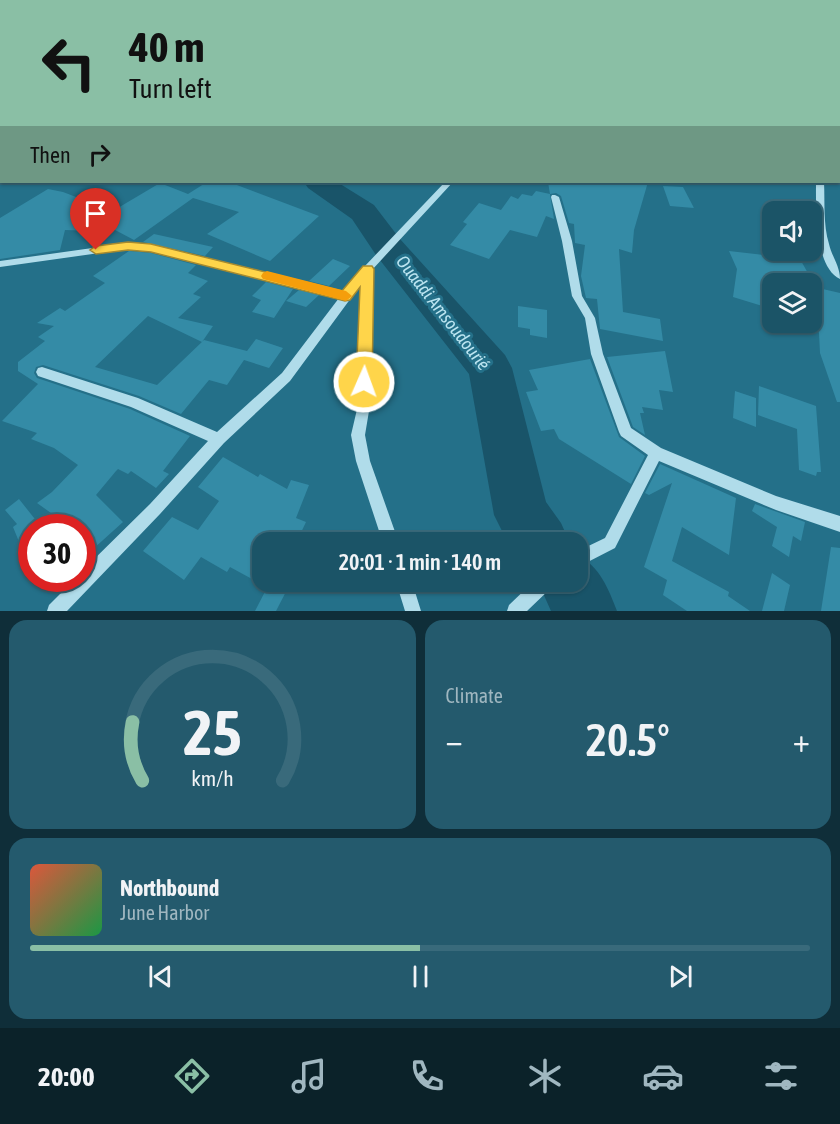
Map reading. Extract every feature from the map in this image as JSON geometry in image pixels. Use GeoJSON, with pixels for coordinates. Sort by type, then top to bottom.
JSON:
{"type":"FeatureCollection","features":[{"type":"Feature","properties":{"kind":"street"},"geometry":{"type":"LineString","coordinates":[[56,611],[219,439],[286,377],[367,269],[448,183]]}},
{"type":"Feature","properties":{"kind":"street"},"geometry":{"type":"LineString","coordinates":[[820,183],[824,251],[830,264],[840,276]]}},
{"type":"Feature","properties":{"kind":"street"},"geometry":{"type":"LineString","coordinates":[[555,197],[567,241],[577,296],[590,318],[597,354],[626,432],[656,453],[776,503],[840,524]]}},
{"type":"Feature","properties":{"kind":"street"},"geometry":{"type":"LineString","coordinates":[[0,264],[128,246],[151,248],[345,296]]}},
{"type":"Feature","properties":{"kind":"street"},"geometry":{"type":"LineString","coordinates":[[367,269],[364,405],[358,435],[363,461],[386,532]]}},
{"type":"Feature","properties":{"kind":"street"},"geometry":{"type":"LineString","coordinates":[[42,372],[134,402],[219,439]]}},
{"type":"Feature","properties":{"kind":"street"},"geometry":{"type":"LineString","coordinates":[[588,554],[610,543],[656,453]]}},
{"type":"Feature","properties":{"kind":"street"},"geometry":{"type":"LineString","coordinates":[[407,592],[413,611]]}},
{"type":"Feature","properties":{"kind":"street"},"geometry":{"type":"LineString","coordinates":[[515,611],[535,592]]}},
{"type":"Feature","properties":{"kind":"building"},"geometry":{"type":"Polygon","coordinates":[[[160,183],[188,194],[205,183],[232,183],[319,216],[270,261],[207,234],[239,212],[193,198],[134,240],[100,222],[92,231],[65,230],[60,250],[0,259],[0,218],[48,189],[63,192],[110,210],[106,215],[160,183]]]}},
{"type":"Feature","properties":{"kind":"building"},"geometry":{"type":"Polygon","coordinates":[[[548,183],[648,183],[634,230],[632,253],[619,249],[623,312],[660,319],[663,341],[600,329],[597,299],[586,298],[581,276],[585,245],[575,243],[574,224],[569,223],[561,196],[556,193],[550,194],[548,183]]]}},
{"type":"Feature","properties":{"kind":"building"},"geometry":{"type":"Polygon","coordinates":[[[663,186],[683,187],[694,208],[670,206],[663,186]]]}},
{"type":"Feature","properties":{"kind":"building"},"geometry":{"type":"Polygon","coordinates":[[[536,191],[550,194],[554,219],[546,216],[537,237],[510,230],[489,259],[450,245],[467,224],[463,222],[479,203],[501,210],[511,196],[518,199],[522,194],[532,196],[536,191]]]}},
{"type":"Feature","properties":{"kind":"building"},"geometry":{"type":"Polygon","coordinates":[[[154,234],[213,247],[205,256],[143,242],[154,234]]]}},
{"type":"Feature","properties":{"kind":"building"},"geometry":{"type":"Polygon","coordinates":[[[129,251],[151,253],[196,265],[188,273],[208,281],[193,294],[201,297],[178,318],[213,326],[202,342],[204,340],[247,351],[256,339],[283,348],[269,368],[244,360],[227,385],[209,380],[181,414],[139,396],[43,365],[36,367],[34,373],[37,378],[130,409],[190,436],[163,471],[169,474],[156,488],[131,471],[128,474],[118,469],[116,471],[96,495],[123,522],[96,546],[96,514],[52,514],[37,503],[52,492],[78,465],[54,448],[31,439],[37,433],[2,421],[38,384],[18,371],[18,362],[45,341],[38,337],[54,326],[37,323],[60,308],[65,311],[105,283],[93,276],[129,251]],[[148,316],[95,367],[157,385],[202,342],[148,316]]]}},
{"type":"Feature","properties":{"kind":"building"},"geometry":{"type":"Polygon","coordinates":[[[729,251],[762,255],[762,261],[801,261],[808,273],[762,273],[762,306],[733,297],[737,269],[729,251]]]}},
{"type":"Feature","properties":{"kind":"building"},"geometry":{"type":"Polygon","coordinates":[[[333,259],[350,266],[329,286],[309,281],[333,259]]]}},
{"type":"Feature","properties":{"kind":"building"},"geometry":{"type":"Polygon","coordinates":[[[266,282],[293,289],[274,318],[252,312],[261,300],[252,296],[266,282]]]}},
{"type":"Feature","properties":{"kind":"building"},"geometry":{"type":"Polygon","coordinates":[[[822,289],[840,293],[840,402],[837,402],[820,353],[822,289]]]}},
{"type":"Feature","properties":{"kind":"building"},"geometry":{"type":"Polygon","coordinates":[[[299,290],[319,295],[306,307],[286,301],[299,290]]]}},
{"type":"Feature","properties":{"kind":"building"},"geometry":{"type":"Polygon","coordinates":[[[518,306],[547,310],[547,338],[530,335],[530,329],[518,327],[518,306]]]}},
{"type":"Feature","properties":{"kind":"building"},"geometry":{"type":"Polygon","coordinates":[[[665,351],[673,392],[659,390],[663,410],[642,407],[644,413],[640,413],[645,435],[633,427],[607,357],[665,351]]]}},
{"type":"Feature","properties":{"kind":"building"},"geometry":{"type":"Polygon","coordinates":[[[590,359],[619,437],[645,456],[631,484],[559,439],[554,429],[541,431],[526,392],[538,390],[529,370],[590,359]]]}},
{"type":"Feature","properties":{"kind":"building"},"geometry":{"type":"Polygon","coordinates":[[[759,386],[816,406],[821,472],[817,472],[816,476],[799,470],[797,429],[758,415],[759,386]]]}},
{"type":"Feature","properties":{"kind":"building"},"geometry":{"type":"Polygon","coordinates":[[[735,391],[756,398],[756,427],[733,418],[735,391]]]}},
{"type":"Feature","properties":{"kind":"building"},"geometry":{"type":"Polygon","coordinates":[[[223,457],[258,477],[260,474],[287,489],[291,480],[309,485],[296,518],[306,522],[301,532],[252,532],[252,579],[230,567],[227,572],[201,557],[184,580],[143,551],[172,517],[198,530],[219,501],[198,487],[223,457]]]}},
{"type":"Feature","properties":{"kind":"building"},"geometry":{"type":"Polygon","coordinates":[[[660,464],[736,498],[729,555],[682,527],[672,561],[729,592],[728,596],[750,611],[687,611],[663,595],[667,580],[644,567],[672,483],[649,495],[645,493],[660,464]]]}},
{"type":"Feature","properties":{"kind":"building"},"geometry":{"type":"Polygon","coordinates":[[[19,499],[31,514],[18,514],[18,539],[13,527],[17,524],[5,510],[19,499]]]}},
{"type":"Feature","properties":{"kind":"building"},"geometry":{"type":"Polygon","coordinates":[[[755,504],[805,522],[801,541],[793,536],[789,557],[772,546],[777,527],[752,511],[755,504]]]}},
{"type":"Feature","properties":{"kind":"building"},"geometry":{"type":"Polygon","coordinates":[[[831,547],[840,548],[840,611],[821,611],[831,547]]]}},
{"type":"Feature","properties":{"kind":"building"},"geometry":{"type":"Polygon","coordinates":[[[772,573],[790,585],[784,611],[762,611],[772,573]]]}},
{"type":"Feature","properties":{"kind":"building"},"geometry":{"type":"Polygon","coordinates":[[[265,592],[286,592],[276,611],[255,611],[265,592]]]}},
{"type":"Feature","properties":{"kind":"waterway","name":"Ouaddi Amsoudourié"},"geometry":{"type":"LineString","coordinates":[[320,183],[363,212],[388,247],[490,368],[522,515],[534,532]]}},
{"type":"Feature","properties":{"kind":"waterway","name":"Ouaddi Amsoudourié"},"geometry":{"type":"LineString","coordinates":[[574,592],[586,611]]}},
{"type":"Feature","properties":{"kind":"slow traffic"},"geometry":{"type":"LineString","coordinates":[[267,276],[346,296]]}},
{"type":"Feature","properties":{"kind":"route"},"geometry":{"type":"LineString","coordinates":[[96,250],[128,246],[151,248],[345,296],[367,269],[364,382]]}}]}
